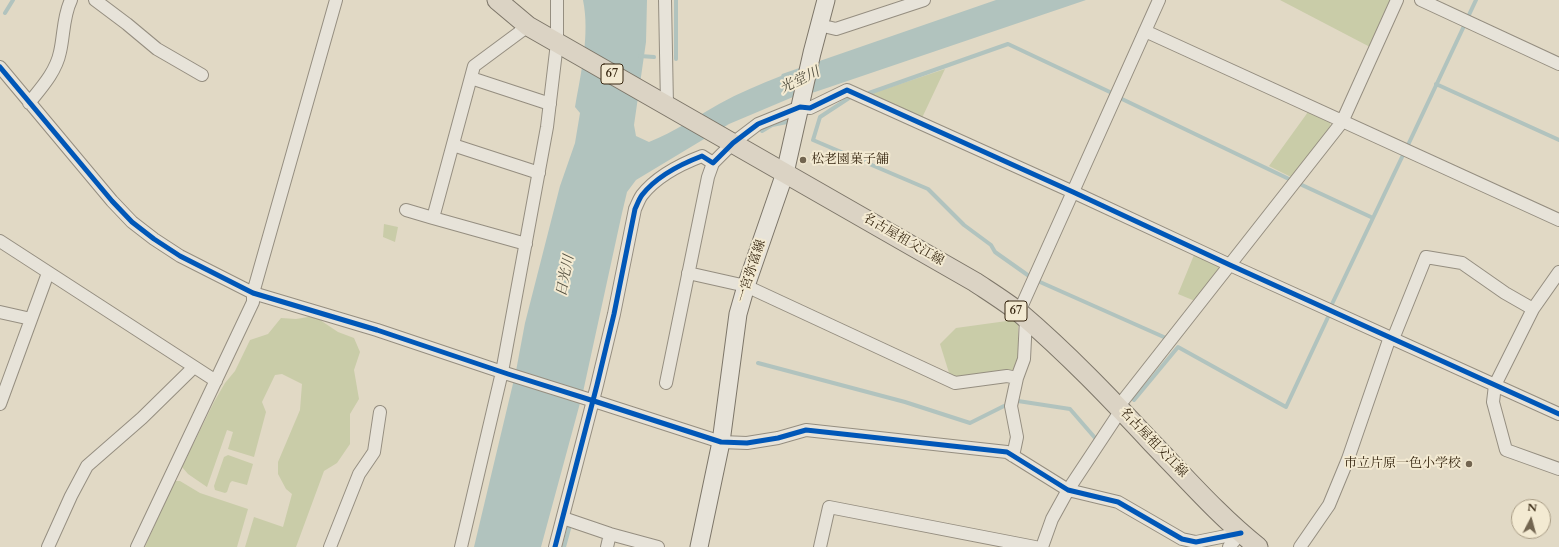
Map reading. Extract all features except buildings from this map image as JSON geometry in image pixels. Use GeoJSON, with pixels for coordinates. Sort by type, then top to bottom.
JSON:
{"type":"FeatureCollection","features":[{"type":"Feature","properties":{"kind":"main road","name":"名古屋祖父江線"},"geometry":{"type":"LineString","coordinates":[[497,0],[528,26],[975,282],[1022,316],[1054,343],[1120,409],[1235,540],[1258,547]]}},
{"type":"Feature","properties":{"kind":"main road","name":"一宮弥富線"},"geometry":{"type":"LineString","coordinates":[[699,547],[721,442],[738,314],[746,286],[785,173],[812,53],[826,0]]}},
{"type":"Feature","properties":{"kind":"street"},"geometry":{"type":"LineString","coordinates":[[29,103],[55,67],[60,53],[67,7],[71,0]]}},
{"type":"Feature","properties":{"kind":"street"},"geometry":{"type":"LineString","coordinates":[[95,0],[157,49],[202,75]]}},
{"type":"Feature","properties":{"kind":"street"},"geometry":{"type":"LineString","coordinates":[[136,547],[253,302],[253,293],[336,0]]}},
{"type":"Feature","properties":{"kind":"street"},"geometry":{"type":"LineString","coordinates":[[461,547],[505,373],[547,127],[557,43],[557,0]]}},
{"type":"Feature","properties":{"kind":"street"},"geometry":{"type":"LineString","coordinates":[[665,0],[674,109]]}},
{"type":"Feature","properties":{"kind":"street"},"geometry":{"type":"LineString","coordinates":[[819,25],[836,29],[924,0]]}},
{"type":"Feature","properties":{"kind":"street"},"geometry":{"type":"LineString","coordinates":[[1013,456],[1017,437],[1011,406],[1017,378],[1024,359],[1022,316],[1072,192],[1158,0]]}},
{"type":"Feature","properties":{"kind":"street"},"geometry":{"type":"LineString","coordinates":[[1042,547],[1052,519],[1068,490],[1120,409],[1342,122],[1397,0]]}},
{"type":"Feature","properties":{"kind":"street"},"geometry":{"type":"LineString","coordinates":[[1421,0],[1559,64]]}},
{"type":"Feature","properties":{"kind":"street"},"geometry":{"type":"LineString","coordinates":[[433,218],[474,66],[528,26]]}},
{"type":"Feature","properties":{"kind":"street"},"geometry":{"type":"LineString","coordinates":[[1145,31],[1559,220]]}},
{"type":"Feature","properties":{"kind":"street"},"geometry":{"type":"LineString","coordinates":[[0,67],[112,201],[132,222],[180,256],[253,293],[377,330],[505,373],[721,442],[747,443],[778,438],[806,430],[1007,452],[1068,490],[1118,502],[1182,539],[1196,542],[1235,540]]}},
{"type":"Feature","properties":{"kind":"street"},"geometry":{"type":"LineString","coordinates":[[471,78],[550,104]]}},
{"type":"Feature","properties":{"kind":"street"},"geometry":{"type":"LineString","coordinates":[[666,383],[708,177],[713,162],[729,141],[758,124],[800,105],[810,108],[848,90],[1230,266],[1559,414]]}},
{"type":"Feature","properties":{"kind":"street"},"geometry":{"type":"LineString","coordinates":[[453,145],[539,173]]}},
{"type":"Feature","properties":{"kind":"street"},"geometry":{"type":"LineString","coordinates":[[555,547],[614,314],[635,209],[641,196],[656,182],[684,163],[702,156],[713,162]]}},
{"type":"Feature","properties":{"kind":"street"},"geometry":{"type":"LineString","coordinates":[[406,210],[526,244]]}},
{"type":"Feature","properties":{"kind":"street"},"geometry":{"type":"LineString","coordinates":[[0,241],[216,381]]}},
{"type":"Feature","properties":{"kind":"street"},"geometry":{"type":"LineString","coordinates":[[1300,547],[1329,505],[1348,459],[1391,338],[1426,257],[1462,263],[1505,293],[1533,309]]}},
{"type":"Feature","properties":{"kind":"street"},"geometry":{"type":"LineString","coordinates":[[1559,272],[1533,309],[1495,385],[1493,402],[1506,450],[1559,469]]}},
{"type":"Feature","properties":{"kind":"street"},"geometry":{"type":"LineString","coordinates":[[0,404],[4,384],[32,319],[48,273]]}},
{"type":"Feature","properties":{"kind":"street"},"geometry":{"type":"LineString","coordinates":[[688,273],[746,286],[955,383],[1007,376],[1017,378]]}},
{"type":"Feature","properties":{"kind":"street"},"geometry":{"type":"LineString","coordinates":[[0,312],[32,319]]}},
{"type":"Feature","properties":{"kind":"street"},"geometry":{"type":"LineString","coordinates":[[48,547],[71,496],[87,466],[142,418],[194,367]]}},
{"type":"Feature","properties":{"kind":"street"},"geometry":{"type":"LineString","coordinates":[[330,547],[359,474],[374,452],[380,412]]}},
{"type":"Feature","properties":{"kind":"street"},"geometry":{"type":"LineString","coordinates":[[820,547],[830,507],[1035,547]]}},
{"type":"Feature","properties":{"kind":"street"},"geometry":{"type":"LineString","coordinates":[[562,518],[610,534],[658,547]]}},
{"type":"Feature","properties":{"kind":"street"},"geometry":{"type":"LineString","coordinates":[[606,547],[610,534]]}},
{"type":"Feature","properties":{"kind":"green space"},"geometry":{"type":"Polygon","coordinates":[[[1280,0],[1391,0],[1370,47],[1280,0]]]}},
{"type":"Feature","properties":{"kind":"green space"},"geometry":{"type":"Polygon","coordinates":[[[945,69],[921,120],[867,95],[945,69]]]}},
{"type":"Feature","properties":{"kind":"green space"},"geometry":{"type":"Polygon","coordinates":[[[1308,112],[1330,122],[1331,128],[1293,178],[1269,166],[1308,112]]]}},
{"type":"Feature","properties":{"kind":"green space"},"geometry":{"type":"Polygon","coordinates":[[[384,224],[398,227],[395,242],[383,237],[384,224]]]}},
{"type":"Feature","properties":{"kind":"green space"},"geometry":{"type":"Polygon","coordinates":[[[1194,255],[1218,266],[1219,270],[1195,301],[1178,294],[1194,255]]]}},
{"type":"Feature","properties":{"kind":"green space"},"geometry":{"type":"Polygon","coordinates":[[[314,316],[338,332],[354,338],[360,352],[354,370],[359,399],[350,414],[350,444],[337,463],[324,471],[296,547],[245,547],[254,517],[283,527],[292,494],[286,489],[278,474],[278,462],[300,410],[302,384],[282,374],[275,375],[262,402],[266,412],[254,457],[228,449],[233,432],[227,430],[207,487],[188,474],[182,467],[214,402],[225,383],[235,371],[250,340],[268,334],[281,318],[296,319],[314,316]]]}},
{"type":"Feature","properties":{"kind":"green space"},"geometry":{"type":"Polygon","coordinates":[[[1014,320],[1018,323],[1018,357],[1013,370],[954,378],[950,376],[940,344],[956,328],[1014,320]]]}},
{"type":"Feature","properties":{"kind":"green space"},"geometry":{"type":"Polygon","coordinates":[[[228,455],[253,464],[247,485],[232,481],[227,492],[225,493],[215,490],[214,486],[224,457],[228,455]]]}},
{"type":"Feature","properties":{"kind":"green space"},"geometry":{"type":"Polygon","coordinates":[[[174,481],[180,481],[200,493],[248,509],[237,547],[145,547],[174,481]]]}},
{"type":"Feature","properties":{"kind":"water"},"geometry":{"type":"Polygon","coordinates":[[[583,0],[647,0],[646,42],[634,125],[636,136],[649,142],[676,129],[727,100],[781,76],[782,74],[996,0],[1086,0],[815,92],[793,97],[729,124],[636,180],[627,192],[583,392],[541,547],[474,547],[516,371],[525,323],[560,186],[575,143],[580,113],[575,107],[584,54],[586,26],[583,0]]]}},
{"type":"Feature","properties":{"kind":"waterway"},"geometry":{"type":"LineString","coordinates":[[5,13],[13,0]]}},
{"type":"Feature","properties":{"kind":"waterway"},"geometry":{"type":"LineString","coordinates":[[676,0],[676,59]]}},
{"type":"Feature","properties":{"kind":"waterway"},"geometry":{"type":"LineString","coordinates":[[1468,17],[1476,0]]}},
{"type":"Feature","properties":{"kind":"waterway"},"geometry":{"type":"LineString","coordinates":[[1408,145],[1464,26]]}},
{"type":"Feature","properties":{"kind":"waterway"},"geometry":{"type":"LineString","coordinates":[[869,93],[1008,44],[1112,93]]}},
{"type":"Feature","properties":{"kind":"waterway"},"geometry":{"type":"LineString","coordinates":[[640,56],[654,57]]}},
{"type":"Feature","properties":{"kind":"waterway"},"geometry":{"type":"LineString","coordinates":[[1436,84],[1559,140]]}},
{"type":"Feature","properties":{"kind":"waterway"},"geometry":{"type":"LineString","coordinates":[[849,98],[820,117],[813,140],[928,189],[964,225],[991,245],[995,252],[1029,276]]}},
{"type":"Feature","properties":{"kind":"waterway"},"geometry":{"type":"LineString","coordinates":[[1122,99],[1291,180]]}},
{"type":"Feature","properties":{"kind":"waterway"},"geometry":{"type":"LineString","coordinates":[[762,131],[772,125],[787,122]]}},
{"type":"Feature","properties":{"kind":"waterway"},"geometry":{"type":"LineString","coordinates":[[1332,304],[1403,155]]}},
{"type":"Feature","properties":{"kind":"waterway"},"geometry":{"type":"LineString","coordinates":[[1302,185],[1373,218]]}},
{"type":"Feature","properties":{"kind":"waterway"},"geometry":{"type":"LineString","coordinates":[[1040,282],[1166,338]]}},
{"type":"Feature","properties":{"kind":"waterway"},"geometry":{"type":"LineString","coordinates":[[1134,400],[1178,347],[1286,407],[1329,315]]}},
{"type":"Feature","properties":{"kind":"waterway"},"geometry":{"type":"LineString","coordinates":[[758,363],[905,402],[970,423],[1004,406]]}},
{"type":"Feature","properties":{"kind":"waterway"},"geometry":{"type":"LineString","coordinates":[[1018,401],[1070,409],[1096,439]]}},
{"type":"Feature","properties":{"kind":"waterway"},"geometry":{"type":"LineString","coordinates":[[564,547],[570,525]]}},
{"type":"Feature","properties":{"kind":"cycle path"},"geometry":{"type":"LineString","coordinates":[[0,67],[112,201],[132,222],[180,256],[253,293],[377,330],[508,374],[721,442],[747,443],[778,438],[806,430],[1007,452],[1068,490],[1118,502],[1182,539],[1196,542],[1241,533]]}},
{"type":"Feature","properties":{"kind":"cycle path"},"geometry":{"type":"LineString","coordinates":[[555,547],[614,314],[635,209],[641,197],[654,182],[686,163],[702,156],[713,163],[733,143],[758,124],[800,107],[810,108],[847,90],[1559,414]]}},
{"type":"Feature","properties":{"kind":"place","name":"松老園菓子舗"},"geometry":{"type":"Point","coordinates":[803,160]}},
{"type":"Feature","properties":{"kind":"place","name":"市立片原一色小学校"},"geometry":{"type":"Point","coordinates":[1469,464]}},
{"type":"Feature","properties":{"kind":"water label","name":"光堂川"},"geometry":{"type":"Point","coordinates":[800,81]}},
{"type":"Feature","properties":{"kind":"water label","name":"日光川"},"geometry":{"type":"Point","coordinates":[566,276]}}]}
